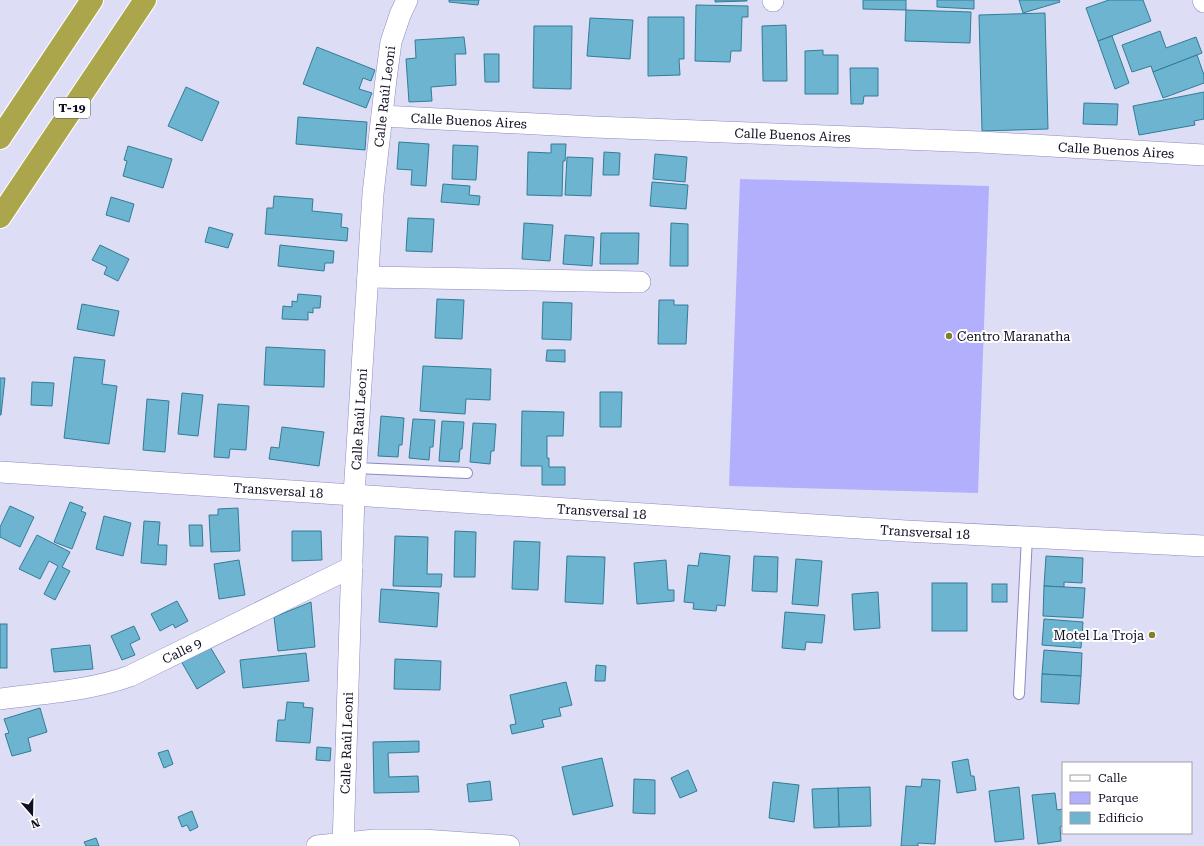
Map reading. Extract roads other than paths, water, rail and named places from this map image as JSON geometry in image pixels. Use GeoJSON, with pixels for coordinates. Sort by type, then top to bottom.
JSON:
{"type":"FeatureCollection","features":[{"type":"Feature","properties":{"kind":"highway"},"geometry":{"type":"LineString","coordinates":[[0,138],[92,0]]}},
{"type":"Feature","properties":{"kind":"highway","name":"T-19"},"geometry":{"type":"LineString","coordinates":[[0,217],[145,0]]}},
{"type":"Feature","properties":{"kind":"street","name":"Calle Raúl Leoni"},"geometry":{"type":"LineString","coordinates":[[343,844],[354,495],[374,194],[391,42],[400,15],[407,0]]}},
{"type":"Feature","properties":{"kind":"street","name":"Calle Buenos Aires"},"geometry":{"type":"LineString","coordinates":[[382,116],[594,127],[980,142],[1204,155]]}},
{"type":"Feature","properties":{"kind":"street"},"geometry":{"type":"LineString","coordinates":[[368,277],[640,282]]}},
{"type":"Feature","properties":{"kind":"street","name":"Transversal 18"},"geometry":{"type":"LineString","coordinates":[[0,472],[906,531],[1204,546]]}},
{"type":"Feature","properties":{"kind":"street","name":"Calle 9"},"geometry":{"type":"LineString","coordinates":[[0,699],[114,682],[352,567]]}},
{"type":"Feature","properties":{"kind":"street"},"geometry":{"type":"LineString","coordinates":[[317,846],[375,840],[422,840],[509,846]]}},
{"type":"Feature","properties":{"kind":"lane"},"geometry":{"type":"LineString","coordinates":[[356,468],[467,473]]}},
{"type":"Feature","properties":{"kind":"lane"},"geometry":{"type":"LineString","coordinates":[[1019,694],[1026,537]]}},
{"type":"Feature","properties":{"kind":"place","name":"Centro Maranatha"},"geometry":{"type":"Point","coordinates":[949,336]}},
{"type":"Feature","properties":{"kind":"place","name":"Motel La Troja"},"geometry":{"type":"Point","coordinates":[1152,635]}}]}
